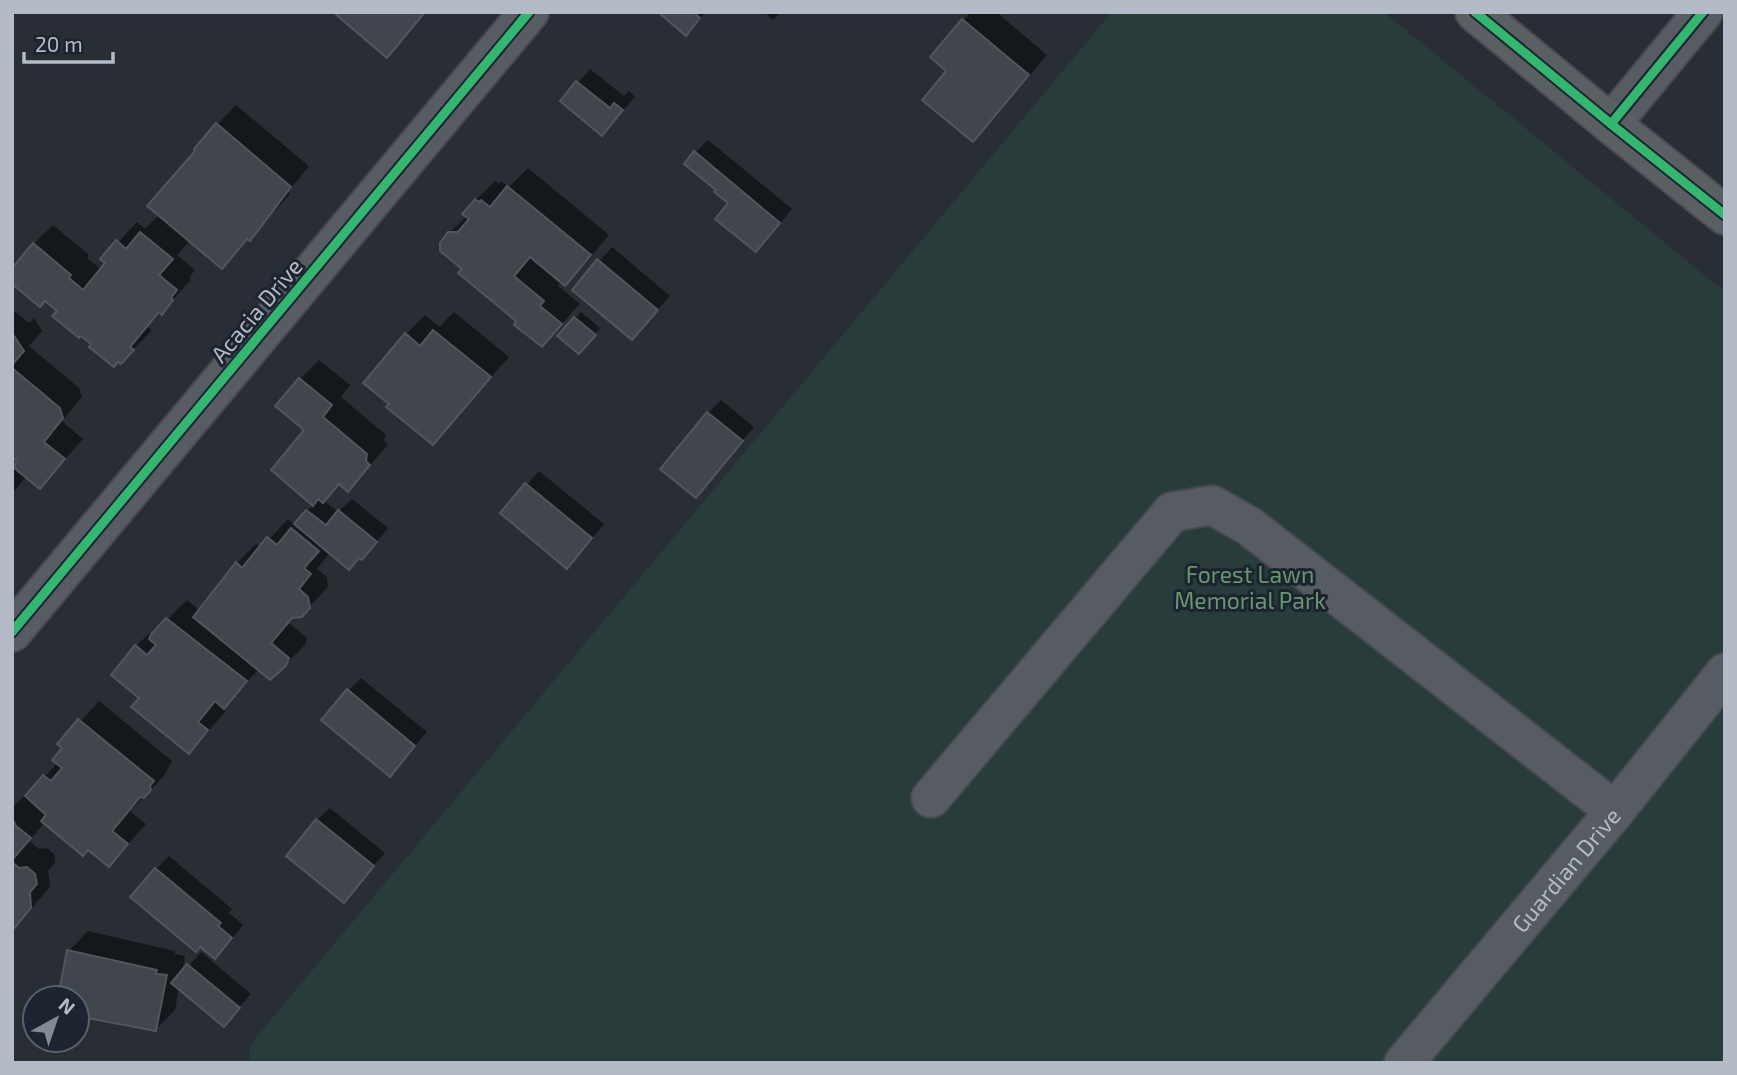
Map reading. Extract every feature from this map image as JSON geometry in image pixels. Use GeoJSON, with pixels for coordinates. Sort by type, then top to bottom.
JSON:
{"type":"FeatureCollection","features":[{"type":"Feature","properties":{"kind":"main road"},"geometry":{"type":"LineString","coordinates":[[1475,12],[1725,215]]}},
{"type":"Feature","properties":{"kind":"street","name":"Acacia Drive"},"geometry":{"type":"LineString","coordinates":[[12,632],[529,12]]}},
{"type":"Feature","properties":{"kind":"street"},"geometry":{"type":"LineString","coordinates":[[1611,124],[1703,12]]}},
{"type":"Feature","properties":{"kind":"street"},"geometry":{"type":"LineString","coordinates":[[931,798],[1172,512],[1212,505],[1250,526],[1615,811]]}},
{"type":"Feature","properties":{"kind":"street","name":"Guardian Drive"},"geometry":{"type":"LineString","coordinates":[[1404,1063],[1615,811],[1725,673]]}},
{"type":"Feature","properties":{"kind":"green space","name":"Forest Lawn Memorial Park"},"geometry":{"type":"Polygon","coordinates":[[[1112,12],[1384,12],[1725,292],[1725,1063],[249,1063],[250,1045],[1112,12]]]}},
{"type":"Feature","properties":{"kind":"building"},"geometry":{"type":"Polygon","coordinates":[[[333,12],[425,12],[387,58],[333,12]]]}},
{"type":"Feature","properties":{"kind":"building"},"geometry":{"type":"Polygon","coordinates":[[[658,12],[693,12],[700,18],[686,36],[658,12]]]}},
{"type":"Feature","properties":{"kind":"building"},"geometry":{"type":"Polygon","coordinates":[[[962,19],[1029,75],[973,142],[922,100],[946,71],[930,57],[962,19]]]}},
{"type":"Feature","properties":{"kind":"building"},"geometry":{"type":"Polygon","coordinates":[[[576,81],[610,108],[614,103],[623,110],[602,136],[560,101],[576,81]]]}},
{"type":"Feature","properties":{"kind":"building"},"geometry":{"type":"Polygon","coordinates":[[[216,123],[291,187],[250,241],[247,239],[222,269],[147,206],[216,123]]]}},
{"type":"Feature","properties":{"kind":"building"},"geometry":{"type":"Polygon","coordinates":[[[694,151],[780,223],[756,252],[715,219],[728,203],[684,164],[694,151]]]}},
{"type":"Feature","properties":{"kind":"building"},"geometry":{"type":"Polygon","coordinates":[[[507,186],[591,255],[565,286],[530,257],[514,276],[544,301],[540,306],[562,324],[542,347],[514,325],[516,321],[458,273],[462,269],[440,251],[440,243],[448,232],[458,232],[469,219],[462,214],[475,199],[490,207],[507,186]]]}},
{"type":"Feature","properties":{"kind":"building"},"geometry":{"type":"Polygon","coordinates":[[[140,232],[173,259],[159,275],[177,290],[162,315],[159,312],[130,347],[134,350],[121,364],[118,362],[114,367],[89,347],[91,344],[81,336],[79,338],[52,316],[57,311],[45,301],[40,307],[12,284],[12,268],[33,243],[71,275],[69,278],[83,290],[105,263],[100,259],[116,240],[126,249],[140,232]]]}},
{"type":"Feature","properties":{"kind":"building"},"geometry":{"type":"Polygon","coordinates":[[[597,259],[658,310],[632,340],[572,290],[597,259]]]}},
{"type":"Feature","properties":{"kind":"building"},"geometry":{"type":"Polygon","coordinates":[[[574,317],[596,335],[579,354],[557,336],[574,317]]]}},
{"type":"Feature","properties":{"kind":"building"},"geometry":{"type":"Polygon","coordinates":[[[433,330],[491,377],[433,445],[386,407],[389,404],[363,383],[405,333],[420,346],[433,330]]]}},
{"type":"Feature","properties":{"kind":"building"},"geometry":{"type":"Polygon","coordinates":[[[14,336],[24,351],[12,365],[12,338],[14,336]]]}},
{"type":"Feature","properties":{"kind":"building"},"geometry":{"type":"Polygon","coordinates":[[[12,368],[60,408],[63,418],[44,442],[65,459],[40,489],[14,468],[16,461],[12,457],[12,368]]]}},
{"type":"Feature","properties":{"kind":"building"},"geometry":{"type":"Polygon","coordinates":[[[299,378],[332,405],[323,417],[367,454],[366,461],[370,465],[348,492],[339,484],[323,503],[318,499],[313,506],[271,470],[304,430],[275,406],[299,378]]]}},
{"type":"Feature","properties":{"kind":"building"},"geometry":{"type":"Polygon","coordinates":[[[707,412],[743,441],[696,498],[660,469],[707,412]]]}},
{"type":"Feature","properties":{"kind":"building"},"geometry":{"type":"Polygon","coordinates":[[[525,483],[592,538],[567,569],[500,513],[525,483]]]}},
{"type":"Feature","properties":{"kind":"building"},"geometry":{"type":"Polygon","coordinates":[[[306,510],[326,525],[338,510],[377,542],[362,560],[359,558],[349,570],[294,524],[306,510]]]}},
{"type":"Feature","properties":{"kind":"building"},"geometry":{"type":"Polygon","coordinates":[[[291,528],[319,551],[304,568],[311,574],[299,589],[308,597],[310,608],[302,617],[292,618],[271,643],[289,658],[286,666],[270,680],[193,617],[236,562],[242,568],[267,537],[277,545],[291,528]]]}},
{"type":"Feature","properties":{"kind":"building"},"geometry":{"type":"Polygon","coordinates":[[[166,618],[247,681],[224,709],[215,701],[198,722],[208,730],[189,754],[131,707],[139,698],[111,675],[135,645],[147,655],[156,645],[149,639],[151,634],[166,618]]]}},
{"type":"Feature","properties":{"kind":"building"},"geometry":{"type":"Polygon","coordinates":[[[347,689],[415,746],[390,777],[321,720],[347,689]]]}},
{"type":"Feature","properties":{"kind":"building"},"geometry":{"type":"Polygon","coordinates":[[[78,719],[154,781],[150,786],[151,790],[144,798],[140,797],[112,831],[128,844],[109,867],[88,850],[83,856],[41,821],[46,815],[25,796],[43,775],[51,781],[62,768],[52,760],[62,748],[57,744],[78,719]]]}},
{"type":"Feature","properties":{"kind":"building"},"geometry":{"type":"Polygon","coordinates":[[[12,818],[16,826],[31,838],[12,860],[12,818]]]}},
{"type":"Feature","properties":{"kind":"building"},"geometry":{"type":"Polygon","coordinates":[[[316,819],[374,866],[344,903],[286,856],[316,819]]]}},
{"type":"Feature","properties":{"kind":"building"},"geometry":{"type":"Polygon","coordinates":[[[12,862],[19,868],[27,867],[35,874],[37,884],[30,892],[31,908],[12,931],[12,862]]]}},
{"type":"Feature","properties":{"kind":"building"},"geometry":{"type":"Polygon","coordinates":[[[155,868],[221,923],[218,926],[232,938],[215,959],[200,947],[196,952],[130,897],[155,868]]]}},
{"type":"Feature","properties":{"kind":"building"},"geometry":{"type":"Polygon","coordinates":[[[67,950],[157,970],[156,974],[167,975],[156,1031],[91,1019],[91,984],[61,984],[67,950]]]}},
{"type":"Feature","properties":{"kind":"building"},"geometry":{"type":"Polygon","coordinates":[[[187,964],[240,1008],[224,1027],[171,983],[187,964]]]}},
{"type":"Feature","properties":{"kind":"cycle path"},"geometry":{"type":"LineString","coordinates":[[12,632],[529,12]]}},
{"type":"Feature","properties":{"kind":"cycle path"},"geometry":{"type":"LineString","coordinates":[[1475,12],[1725,215]]}},
{"type":"Feature","properties":{"kind":"cycle path"},"geometry":{"type":"LineString","coordinates":[[1611,124],[1703,12]]}}]}
